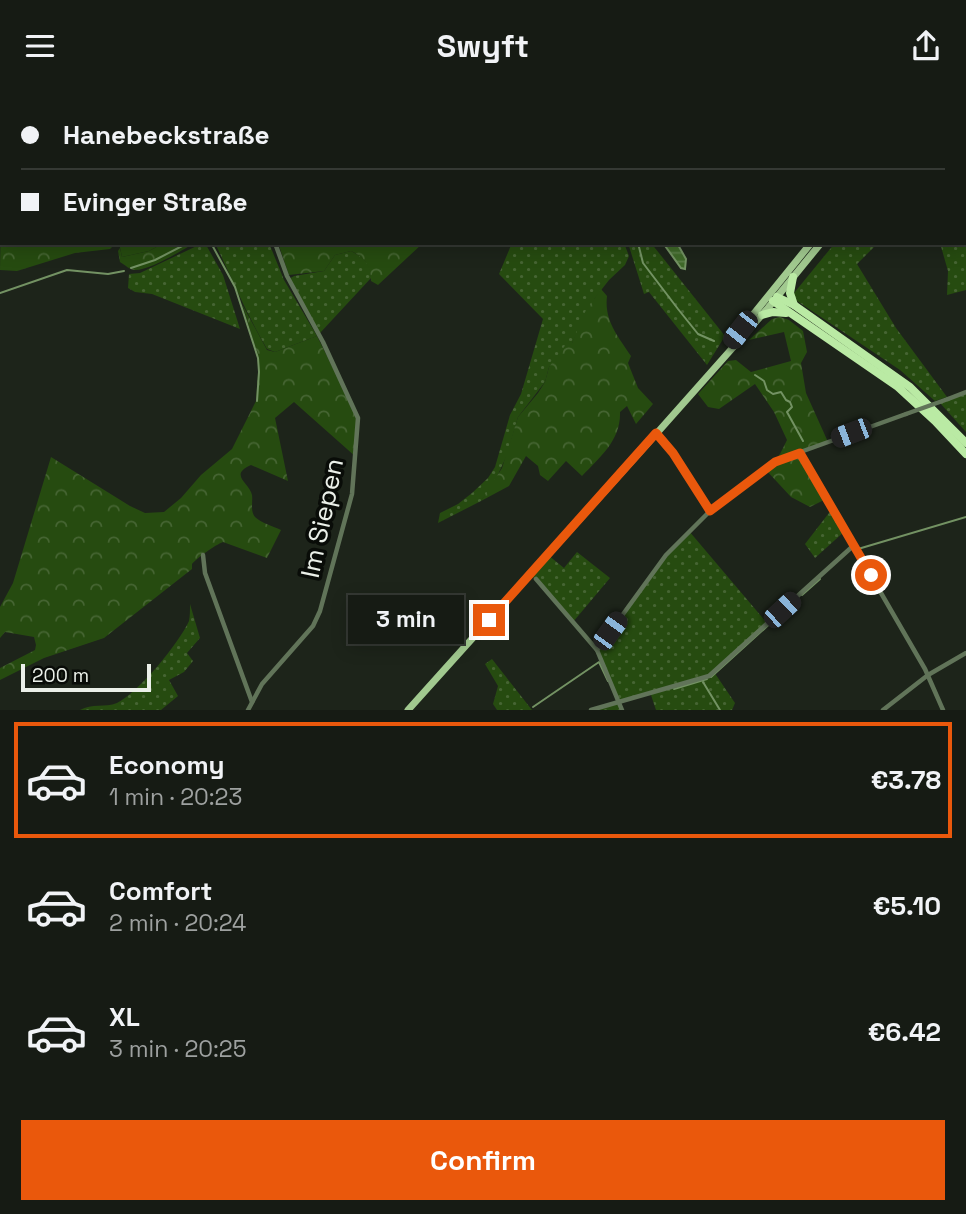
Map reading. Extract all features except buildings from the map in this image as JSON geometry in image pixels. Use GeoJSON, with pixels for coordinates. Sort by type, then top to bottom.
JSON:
{"type":"FeatureCollection","features":[{"type":"Feature","properties":{"kind":"highway"},"geometry":{"type":"LineString","coordinates":[[791,309],[793,277]]}},
{"type":"Feature","properties":{"kind":"highway"},"geometry":{"type":"LineString","coordinates":[[772,296],[910,387],[966,443]]}},
{"type":"Feature","properties":{"kind":"highway"},"geometry":{"type":"LineString","coordinates":[[762,315],[791,309],[898,387],[966,454]]}},
{"type":"Feature","properties":{"kind":"main road"},"geometry":{"type":"LineString","coordinates":[[722,358],[732,341],[772,296],[810,245]]}},
{"type":"Feature","properties":{"kind":"main road"},"geometry":{"type":"LineString","coordinates":[[408,710],[762,315],[772,296],[793,277],[819,245]]}},
{"type":"Feature","properties":{"kind":"street","name":"Im Siepen"},"geometry":{"type":"LineString","coordinates":[[247,710],[262,684],[313,627],[320,611],[352,494],[358,418],[328,352],[286,276],[276,245]]}},
{"type":"Feature","properties":{"kind":"street"},"geometry":{"type":"LineString","coordinates":[[597,649],[666,555],[710,511],[775,462],[966,392]]}},
{"type":"Feature","properties":{"kind":"street"},"geometry":{"type":"LineString","coordinates":[[656,433],[673,453],[710,511]]}},
{"type":"Feature","properties":{"kind":"street"},"geometry":{"type":"LineString","coordinates":[[800,453],[928,675],[943,710]]}},
{"type":"Feature","properties":{"kind":"street"},"geometry":{"type":"LineString","coordinates":[[591,710],[709,676],[853,546]]}},
{"type":"Feature","properties":{"kind":"street"},"geometry":{"type":"LineString","coordinates":[[203,555],[202,565],[251,702]]}},
{"type":"Feature","properties":{"kind":"street"},"geometry":{"type":"LineString","coordinates":[[536,579],[597,649],[622,710]]}},
{"type":"Feature","properties":{"kind":"street"},"geometry":{"type":"LineString","coordinates":[[883,710],[928,675],[966,653]]}},
{"type":"Feature","properties":{"kind":"green space"},"geometry":{"type":"Polygon","coordinates":[[[0,245],[114,245],[110,249],[75,253],[17,271],[0,270],[0,245]]]}},
{"type":"Feature","properties":{"kind":"green space"},"geometry":{"type":"Polygon","coordinates":[[[119,245],[160,245],[149,251],[122,257],[119,245]]]}},
{"type":"Feature","properties":{"kind":"green space"},"geometry":{"type":"Polygon","coordinates":[[[160,245],[191,245],[142,269],[131,269],[120,262],[120,248],[122,257],[149,251],[160,245]]]}},
{"type":"Feature","properties":{"kind":"green space"},"geometry":{"type":"Polygon","coordinates":[[[199,245],[206,245],[223,275],[240,329],[152,294],[135,292],[128,288],[129,274],[140,273],[199,245]]]}},
{"type":"Feature","properties":{"kind":"green space"},"geometry":{"type":"Polygon","coordinates":[[[216,245],[270,245],[284,280],[317,336],[275,352],[267,349],[216,245]]]}},
{"type":"Feature","properties":{"kind":"green space"},"geometry":{"type":"Polygon","coordinates":[[[279,245],[421,245],[378,285],[371,281],[366,263],[351,251],[335,255],[324,271],[289,275],[279,245]]]}},
{"type":"Feature","properties":{"kind":"green space"},"geometry":{"type":"Polygon","coordinates":[[[511,245],[625,245],[629,256],[625,265],[595,298],[572,343],[549,367],[545,382],[518,417],[507,455],[495,481],[481,501],[438,523],[440,513],[472,493],[495,467],[510,415],[521,394],[543,319],[499,274],[511,245]]]}},
{"type":"Feature","properties":{"kind":"green space"},"geometry":{"type":"Polygon","coordinates":[[[629,245],[653,245],[725,336],[707,365],[649,292],[644,294],[629,245]]]}},
{"type":"Feature","properties":{"kind":"green space"},"geometry":{"type":"Polygon","coordinates":[[[833,245],[876,245],[857,264],[896,328],[947,397],[935,401],[900,370],[794,299],[794,293],[833,245]]]}},
{"type":"Feature","properties":{"kind":"green space"},"geometry":{"type":"Polygon","coordinates":[[[941,245],[966,245],[966,290],[947,295],[948,271],[941,245]]]}},
{"type":"Feature","properties":{"kind":"green space"},"geometry":{"type":"Polygon","coordinates":[[[351,251],[365,261],[371,278],[320,333],[289,279],[324,271],[335,255],[351,251]]]}},
{"type":"Feature","properties":{"kind":"green space"},"geometry":{"type":"Polygon","coordinates":[[[601,289],[607,296],[608,313],[613,328],[631,356],[628,363],[638,388],[653,404],[636,424],[627,406],[620,412],[613,440],[582,476],[566,461],[548,481],[540,475],[538,466],[526,456],[509,486],[481,501],[502,468],[518,417],[545,382],[549,367],[567,343],[572,343],[585,312],[601,289]]]}},
{"type":"Feature","properties":{"kind":"green space"},"geometry":{"type":"Polygon","coordinates":[[[242,304],[267,350],[275,352],[317,336],[355,412],[356,457],[294,402],[275,418],[288,481],[251,465],[241,472],[242,479],[252,495],[253,515],[281,530],[267,558],[223,542],[194,561],[192,569],[104,638],[44,658],[0,680],[0,668],[35,650],[34,637],[5,632],[0,638],[0,607],[13,583],[51,457],[130,506],[145,513],[164,512],[232,449],[256,401],[259,359],[242,304]]]}},
{"type":"Feature","properties":{"kind":"green space"},"geometry":{"type":"Polygon","coordinates":[[[780,317],[789,320],[803,331],[807,352],[801,363],[806,393],[828,442],[801,453],[826,499],[810,507],[791,497],[766,470],[780,454],[787,440],[774,412],[755,384],[719,409],[708,407],[698,394],[728,361],[736,360],[751,372],[791,361],[784,332],[749,340],[772,319],[780,317]]]}},
{"type":"Feature","properties":{"kind":"green space"},"geometry":{"type":"Polygon","coordinates":[[[966,394],[966,432],[940,403],[966,394]]]}},
{"type":"Feature","properties":{"kind":"green space"},"geometry":{"type":"Polygon","coordinates":[[[832,509],[845,531],[815,558],[805,544],[832,509]]]}},
{"type":"Feature","properties":{"kind":"green space"},"geometry":{"type":"Polygon","coordinates":[[[689,531],[767,623],[714,672],[735,703],[732,710],[656,710],[650,692],[620,702],[622,710],[591,710],[620,701],[597,653],[666,555],[689,531]]]}},
{"type":"Feature","properties":{"kind":"green space"},"geometry":{"type":"Polygon","coordinates":[[[577,552],[610,578],[573,622],[531,575],[548,555],[564,568],[577,552]]]}},
{"type":"Feature","properties":{"kind":"green space"},"geometry":{"type":"Polygon","coordinates":[[[190,604],[200,638],[187,653],[193,661],[184,672],[169,680],[178,696],[161,710],[80,710],[117,703],[136,689],[168,654],[184,630],[189,621],[190,604]]]}},
{"type":"Feature","properties":{"kind":"green space"},"geometry":{"type":"Polygon","coordinates":[[[492,659],[532,710],[497,710],[493,704],[498,686],[485,664],[492,659]]]}},
{"type":"Feature","properties":{"kind":"shaded area"},"geometry":{"type":"Polygon","coordinates":[[[664,245],[678,245],[686,259],[685,269],[681,268],[664,245]]]}},
{"type":"Feature","properties":{"kind":"waterway"},"geometry":{"type":"LineString","coordinates":[[131,268],[155,260],[184,245]]}},
{"type":"Feature","properties":{"kind":"waterway"},"geometry":{"type":"LineString","coordinates":[[212,245],[235,287],[258,358],[257,401]]}},
{"type":"Feature","properties":{"kind":"waterway"},"geometry":{"type":"LineString","coordinates":[[638,245],[643,263],[678,309],[698,334],[714,341]]}},
{"type":"Feature","properties":{"kind":"waterway"},"geometry":{"type":"LineString","coordinates":[[0,293],[67,270],[108,274],[124,271]]}},
{"type":"Feature","properties":{"kind":"waterway"},"geometry":{"type":"LineString","coordinates":[[755,375],[764,381],[767,390],[773,394],[781,392],[790,402],[792,407],[787,412],[803,441]]}},
{"type":"Feature","properties":{"kind":"waterway"},"geometry":{"type":"LineString","coordinates":[[814,472],[851,537]]}},
{"type":"Feature","properties":{"kind":"waterway"},"geometry":{"type":"LineString","coordinates":[[858,549],[966,517]]}},
{"type":"Feature","properties":{"kind":"waterway"},"geometry":{"type":"LineString","coordinates":[[802,595],[820,579]]}},
{"type":"Feature","properties":{"kind":"waterway"},"geometry":{"type":"LineString","coordinates":[[788,608],[798,599]]}},
{"type":"Feature","properties":{"kind":"waterway"},"geometry":{"type":"LineString","coordinates":[[711,677],[785,610]]}},
{"type":"Feature","properties":{"kind":"waterway"},"geometry":{"type":"LineString","coordinates":[[533,707],[599,662],[608,681]]}},
{"type":"Feature","properties":{"kind":"waterway"},"geometry":{"type":"LineString","coordinates":[[674,689],[707,679]]}},
{"type":"Feature","properties":{"kind":"waterway"},"geometry":{"type":"LineString","coordinates":[[703,682],[720,710]]}},
{"type":"Feature","properties":{"kind":"route"},"geometry":{"type":"LineString","coordinates":[[489,620],[656,433],[673,453],[710,511],[775,462],[800,453],[871,575]]}}]}
